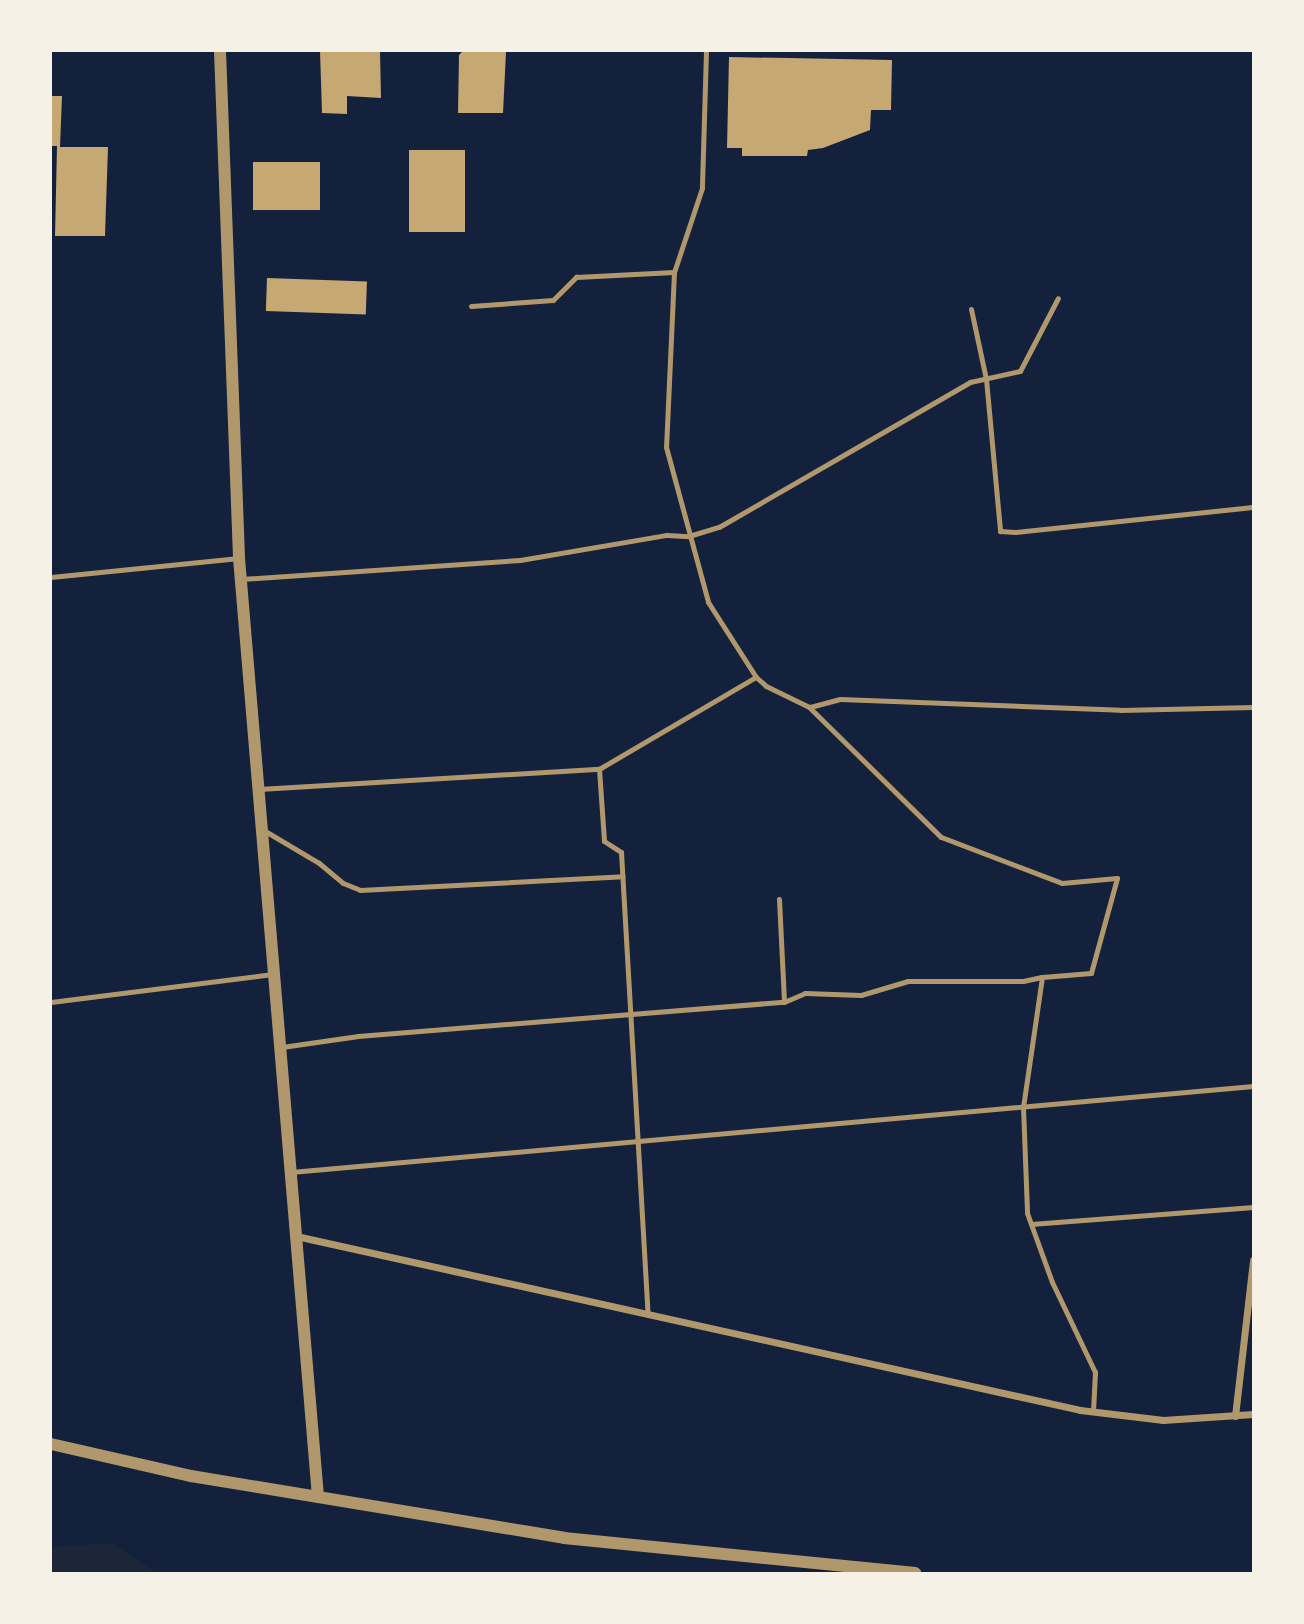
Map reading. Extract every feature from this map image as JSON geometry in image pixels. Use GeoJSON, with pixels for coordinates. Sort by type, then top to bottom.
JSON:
{"type":"FeatureCollection","features":[{"type":"Feature","properties":{"kind":"street"},"geometry":{"type":"LineString","coordinates":[[220,51],[239,558],[318,1497]]}},
{"type":"Feature","properties":{"kind":"street"},"geometry":{"type":"LineString","coordinates":[[296,1236],[1093,1412],[1163,1420],[1253,1414]]}},
{"type":"Feature","properties":{"kind":"street"},"geometry":{"type":"LineString","coordinates":[[1235,1416],[1253,1261]]}},
{"type":"Feature","properties":{"kind":"street"},"geometry":{"type":"LineString","coordinates":[[51,1444],[191,1476],[564,1538],[915,1573]]}},
{"type":"Feature","properties":{"kind":"lane"},"geometry":{"type":"LineString","coordinates":[[280,1048],[358,1037],[500,1024],[631,1016],[784,1002],[805,993],[861,995],[908,981],[1023,981],[1042,976],[1091,973],[1117,878],[1062,883],[941,837],[810,707],[766,686],[756,677],[708,602],[666,447],[674,272],[702,188],[706,51]]}},
{"type":"Feature","properties":{"kind":"lane"},"geometry":{"type":"LineString","coordinates":[[471,306],[553,300],[576,277],[674,272]]}},
{"type":"Feature","properties":{"kind":"lane"},"geometry":{"type":"LineString","coordinates":[[241,579],[520,560],[667,535],[689,536],[719,527],[970,382],[1020,371],[1058,298]]}},
{"type":"Feature","properties":{"kind":"lane"},"geometry":{"type":"LineString","coordinates":[[971,309],[986,379],[1000,531],[1015,532],[1253,507]]}},
{"type":"Feature","properties":{"kind":"lane"},"geometry":{"type":"LineString","coordinates":[[51,577],[239,558]]}},
{"type":"Feature","properties":{"kind":"lane"},"geometry":{"type":"LineString","coordinates":[[259,789],[599,769],[756,677]]}},
{"type":"Feature","properties":{"kind":"lane"},"geometry":{"type":"LineString","coordinates":[[810,707],[840,699],[1120,710],[1253,707]]}},
{"type":"Feature","properties":{"kind":"lane"},"geometry":{"type":"LineString","coordinates":[[599,769],[604,841],[621,852],[648,1314]]}},
{"type":"Feature","properties":{"kind":"lane"},"geometry":{"type":"LineString","coordinates":[[262,829],[319,863],[343,883],[360,890],[623,876]]}},
{"type":"Feature","properties":{"kind":"lane"},"geometry":{"type":"LineString","coordinates":[[779,899],[784,1002]]}},
{"type":"Feature","properties":{"kind":"lane"},"geometry":{"type":"LineString","coordinates":[[51,1002],[274,974]]}},
{"type":"Feature","properties":{"kind":"lane"},"geometry":{"type":"LineString","coordinates":[[1042,976],[1027,1095],[1023,1107],[1027,1213],[1052,1282],[1095,1372],[1093,1412]]}},
{"type":"Feature","properties":{"kind":"lane"},"geometry":{"type":"LineString","coordinates":[[291,1172],[1253,1086]]}},
{"type":"Feature","properties":{"kind":"lane"},"geometry":{"type":"LineString","coordinates":[[1031,1224],[1253,1207]]}},
{"type":"Feature","properties":{"kind":"shaded area"},"geometry":{"type":"Polygon","coordinates":[[[111,1543],[157,1573],[51,1573],[51,1547],[111,1543]]]}},
{"type":"Feature","properties":{"kind":"building"},"geometry":{"type":"Polygon","coordinates":[[[320,51],[380,51],[381,98],[347,96],[347,114],[322,113],[320,51]]]}},
{"type":"Feature","properties":{"kind":"building"},"geometry":{"type":"Polygon","coordinates":[[[463,51],[506,52],[503,113],[458,113],[459,55],[463,51]]]}},
{"type":"Feature","properties":{"kind":"building"},"geometry":{"type":"Polygon","coordinates":[[[729,57],[892,60],[891,110],[871,110],[870,130],[823,148],[808,150],[807,156],[742,156],[742,148],[727,148],[729,57]]]}},
{"type":"Feature","properties":{"kind":"building"},"geometry":{"type":"Polygon","coordinates":[[[51,96],[62,96],[60,147],[108,147],[105,236],[55,236],[57,146],[51,146],[51,96]]]}},
{"type":"Feature","properties":{"kind":"building"},"geometry":{"type":"Polygon","coordinates":[[[409,150],[465,150],[465,232],[409,232],[409,150]]]}},
{"type":"Feature","properties":{"kind":"building"},"geometry":{"type":"Polygon","coordinates":[[[253,162],[320,162],[320,210],[253,210],[253,162]]]}},
{"type":"Feature","properties":{"kind":"building"},"geometry":{"type":"Polygon","coordinates":[[[267,278],[367,281],[366,314],[266,311],[267,278]]]}}]}
